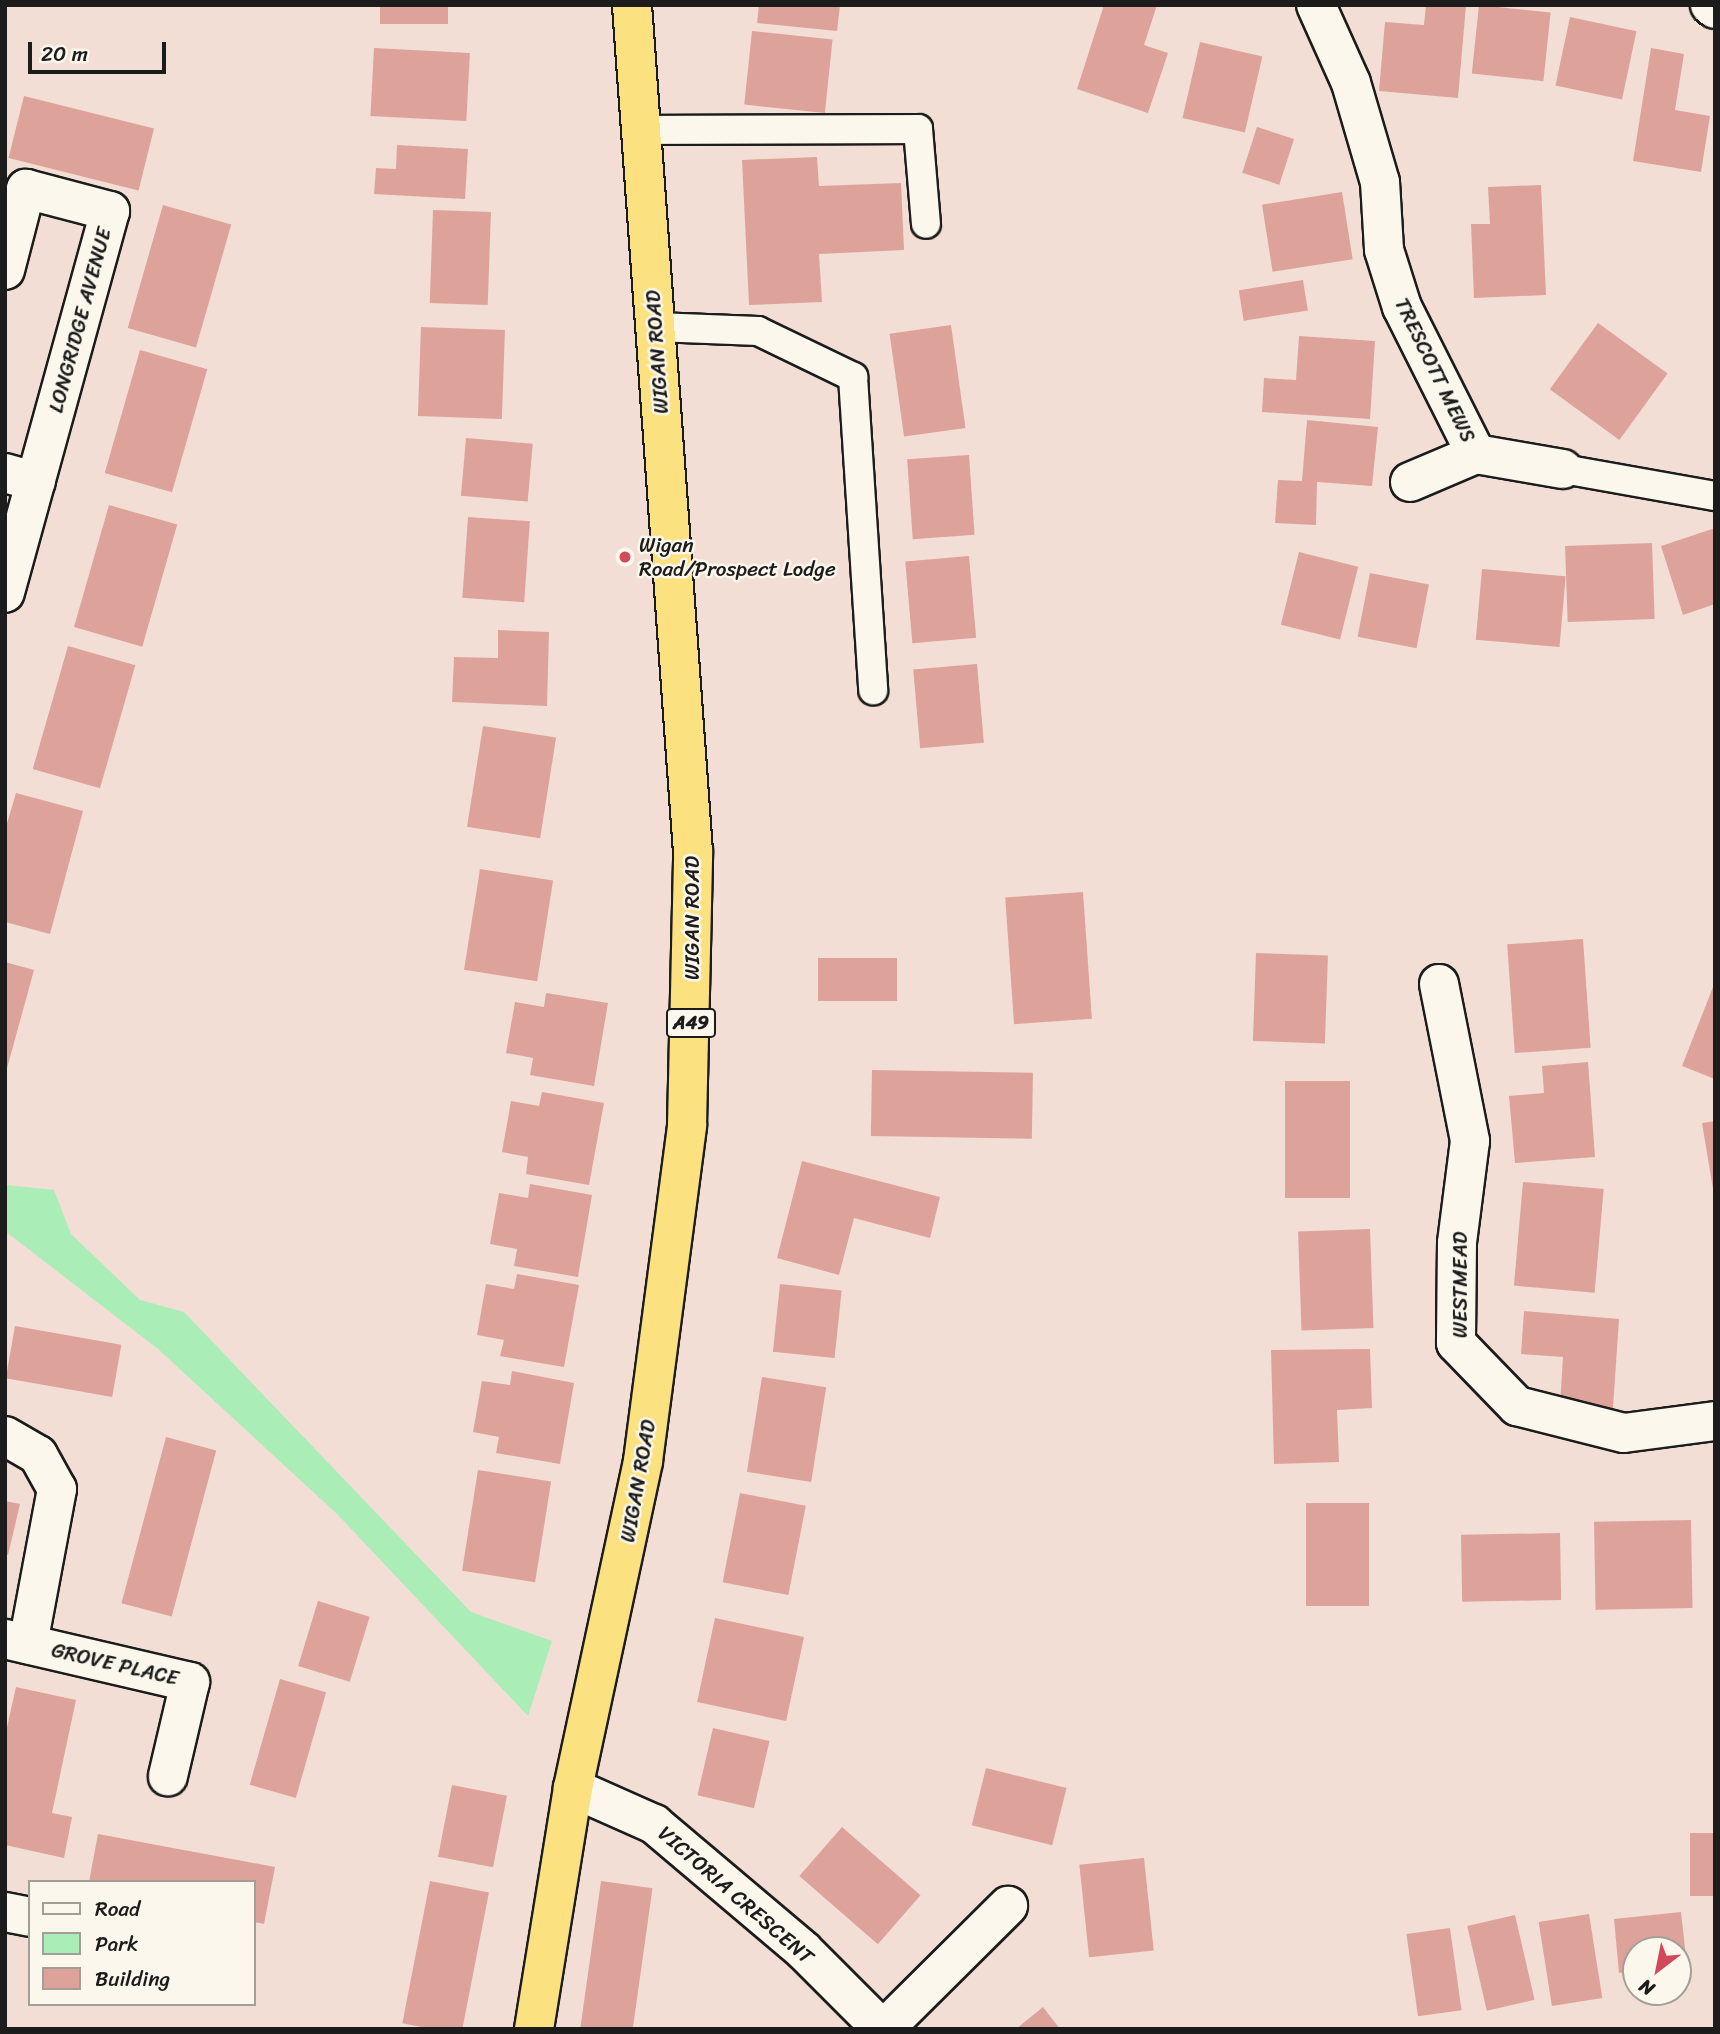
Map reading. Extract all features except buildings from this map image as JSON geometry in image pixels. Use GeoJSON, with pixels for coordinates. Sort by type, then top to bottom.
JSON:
{"type":"FeatureCollection","features":[{"type":"Feature","properties":{"kind":"highway","name":"WIGAN ROAD"},"geometry":{"type":"LineString","coordinates":[[534,2029],[573,1788],[643,1461],[687,1125],[693,852],[632,5]]}},
{"type":"Feature","properties":{"kind":"street","name":"TRESCOTT MEWS"},"geometry":{"type":"LineString","coordinates":[[1316,5],[1351,83],[1380,182],[1384,250],[1402,307],[1476,454]]}},
{"type":"Feature","properties":{"kind":"street"},"geometry":{"type":"LineString","coordinates":[[1710,5],[1715,9]]}},
{"type":"Feature","properties":{"kind":"street","name":"LONGRIDGE AVENUE"},"geometry":{"type":"LineString","coordinates":[[5,270],[26,189],[110,211],[21,477],[5,593]]}},
{"type":"Feature","properties":{"kind":"street","name":"TRESCOTT MEWS"},"geometry":{"type":"LineString","coordinates":[[1410,482],[1476,454],[1563,469]]}},
{"type":"Feature","properties":{"kind":"street","name":"WESTMEAD"},"geometry":{"type":"LineString","coordinates":[[1439,984],[1470,1141],[1457,1243],[1456,1343],[1517,1406],[1624,1433],[1715,1421]]}},
{"type":"Feature","properties":{"kind":"street","name":"GROVE PLACE"},"geometry":{"type":"LineString","coordinates":[[5,1436],[38,1455],[57,1489],[17,1642],[190,1682],[168,1776]]}},
{"type":"Feature","properties":{"kind":"street","name":"VICTORIA CRESCENT"},"geometry":{"type":"LineString","coordinates":[[573,1788],[654,1824],[803,1950],[883,2029],[1007,1906]]}},
{"type":"Feature","properties":{"kind":"street"},"geometry":{"type":"LineString","coordinates":[[5,1912],[28,1917]]}},
{"type":"Feature","properties":{"kind":"lane"},"geometry":{"type":"LineString","coordinates":[[640,130],[918,129],[926,224]]}},
{"type":"Feature","properties":{"kind":"lane"},"geometry":{"type":"LineString","coordinates":[[656,327],[758,331],[853,377],[873,690]]}},
{"type":"Feature","properties":{"kind":"lane","name":"TRESCOTT MEWS"},"geometry":{"type":"LineString","coordinates":[[1563,469],[1715,496]]}},
{"type":"Feature","properties":{"kind":"green space"},"geometry":{"type":"Polygon","coordinates":[[[5,1185],[54,1190],[71,1234],[140,1300],[184,1312],[471,1612],[552,1641],[528,1716],[337,1514],[158,1349],[5,1231],[5,1185]]]}},
{"type":"Feature","properties":{"kind":"place","name":"Wigan Road/Prospect Lodge"},"geometry":{"type":"Point","coordinates":[625,557]}}]}
